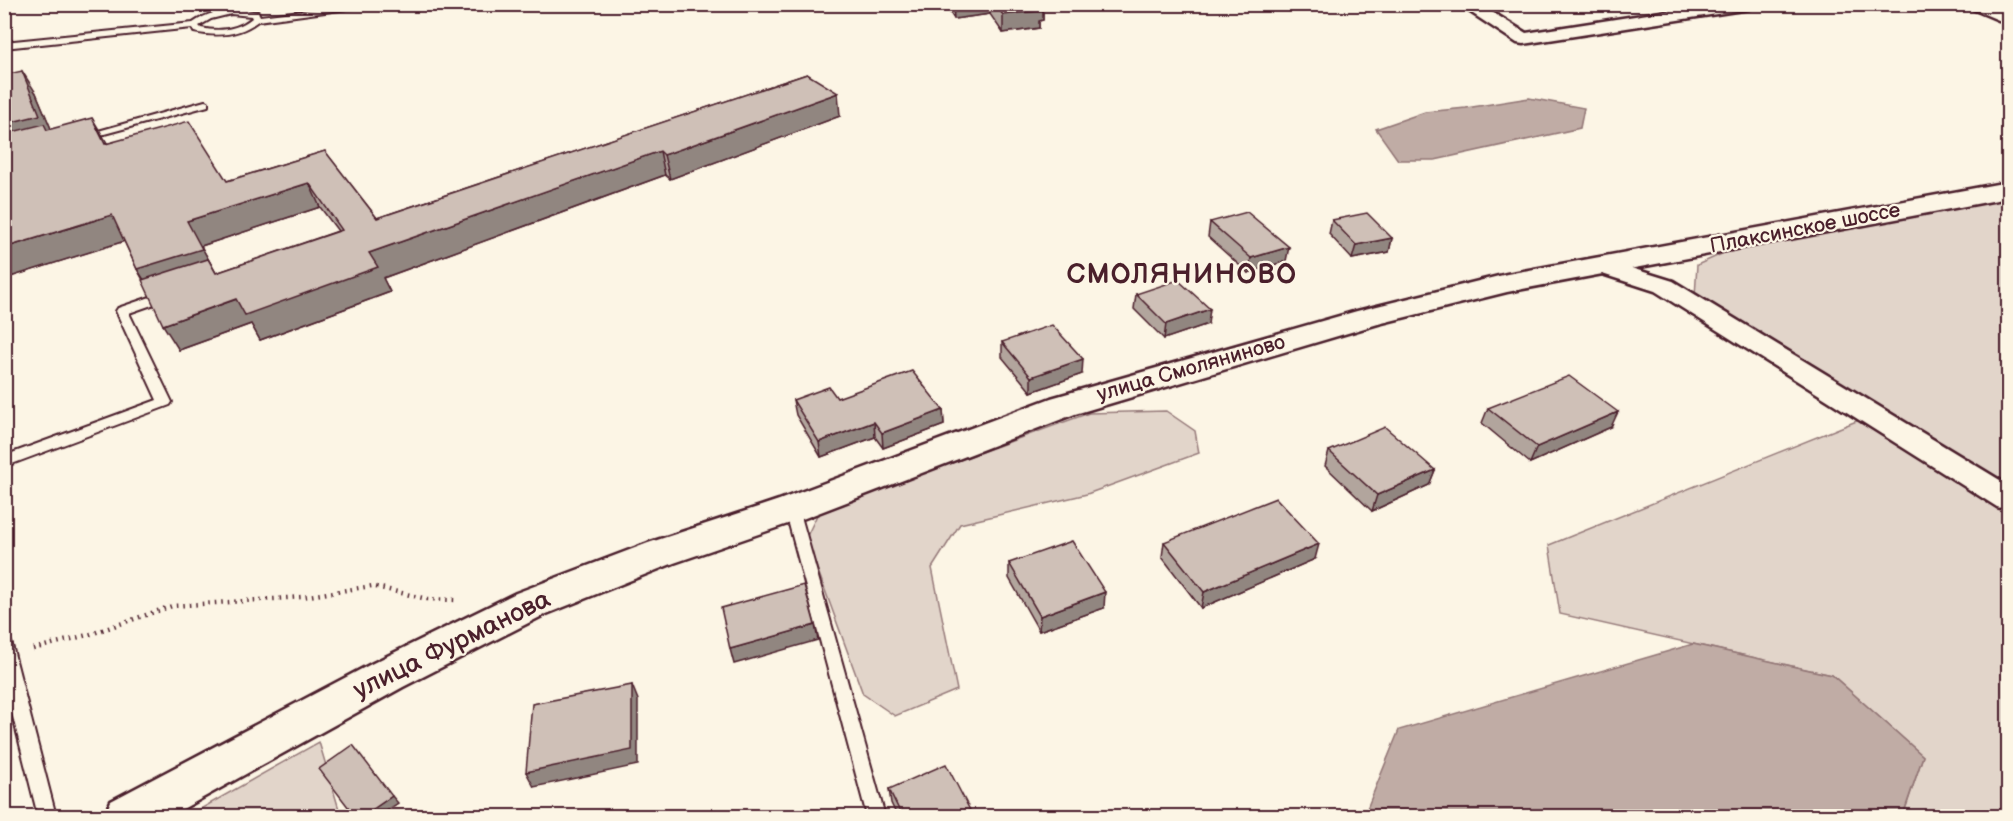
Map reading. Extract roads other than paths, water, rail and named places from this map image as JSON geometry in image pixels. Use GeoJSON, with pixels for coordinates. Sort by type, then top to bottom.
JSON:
{"type":"FeatureCollection","features":[{"type":"Feature","properties":{"kind":"main road","name":"Плаксинское шоссе"},"geometry":{"type":"LineString","coordinates":[[1602,266],[2008,190]]}},
{"type":"Feature","properties":{"kind":"main road","name":"улица Смоляниново"},"geometry":{"type":"LineString","coordinates":[[792,509],[1063,406],[1368,317],[1507,283],[1602,266]]}},
{"type":"Feature","properties":{"kind":"main road","name":"улица Фурманова"},"geometry":{"type":"LineString","coordinates":[[127,816],[388,675],[530,604],[660,553],[792,509]]}},
{"type":"Feature","properties":{"kind":"street"},"geometry":{"type":"LineString","coordinates":[[1466,4],[1523,39],[1749,4]]}},
{"type":"Feature","properties":{"kind":"street"},"geometry":{"type":"LineString","coordinates":[[1976,4],[2008,19]]}},
{"type":"Feature","properties":{"kind":"street"},"geometry":{"type":"LineString","coordinates":[[1602,266],[1664,286],[2008,499]]}},
{"type":"Feature","properties":{"kind":"lane"},"geometry":{"type":"LineString","coordinates":[[195,26],[197,30],[221,33],[237,30],[256,19],[381,4]]}},
{"type":"Feature","properties":{"kind":"lane"},"geometry":{"type":"LineString","coordinates":[[4,45],[195,26],[233,8],[255,14],[256,19]]}},
{"type":"Feature","properties":{"kind":"lane"},"geometry":{"type":"LineString","coordinates":[[71,140],[205,104]]}},
{"type":"Feature","properties":{"kind":"lane"},"geometry":{"type":"LineString","coordinates":[[4,462],[165,402],[122,311],[177,292]]}},
{"type":"Feature","properties":{"kind":"lane"},"geometry":{"type":"LineString","coordinates":[[792,509],[876,816]]}},
{"type":"Feature","properties":{"kind":"lane"},"geometry":{"type":"LineString","coordinates":[[6,650],[47,816]]}},
{"type":"Feature","properties":{"kind":"district","name":"СМОЛЯНИНОВО"},"geometry":{"type":"Point","coordinates":[1182,275]}}]}
